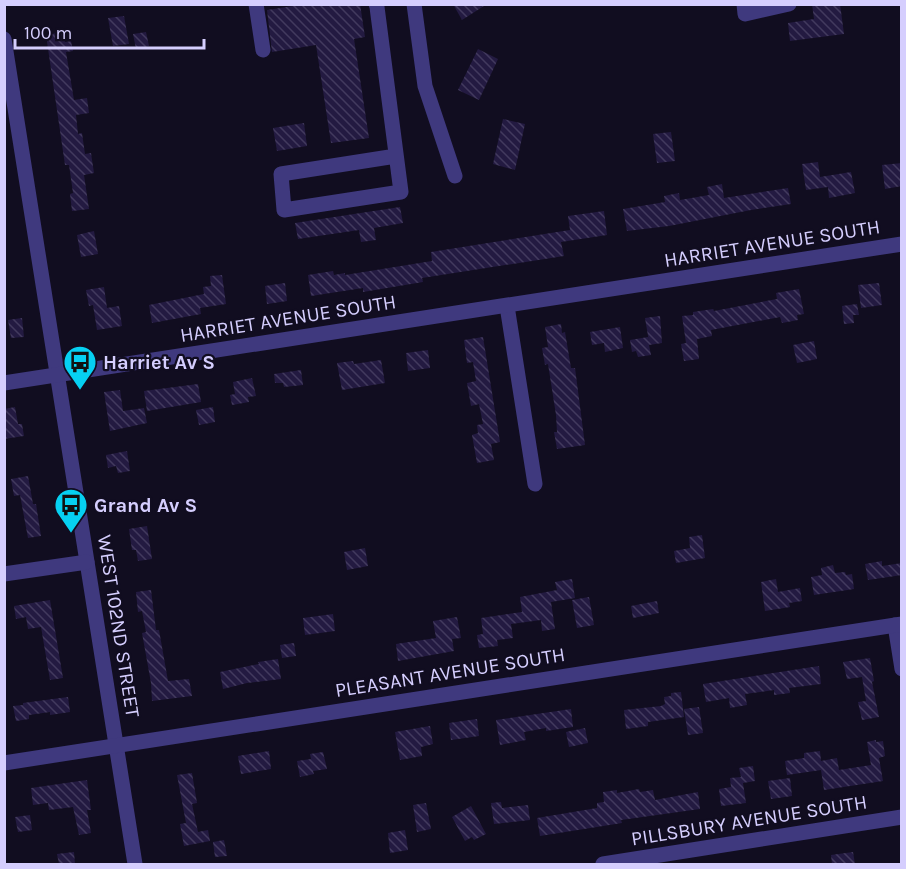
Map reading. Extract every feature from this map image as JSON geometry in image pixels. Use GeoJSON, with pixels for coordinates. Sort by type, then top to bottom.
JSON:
{"type":"FeatureCollection","features":[{"type":"Feature","properties":{"kind":"street"},"geometry":{"type":"LineString","coordinates":[[256,4],[263,50]]}},
{"type":"Feature","properties":{"kind":"street"},"geometry":{"type":"LineString","coordinates":[[376,4],[401,192],[284,210],[280,174],[396,156]]}},
{"type":"Feature","properties":{"kind":"street"},"geometry":{"type":"LineString","coordinates":[[414,4],[425,86],[455,176]]}},
{"type":"Feature","properties":{"kind":"street"},"geometry":{"type":"LineString","coordinates":[[744,4],[745,14],[789,4]]}},
{"type":"Feature","properties":{"kind":"street","name":"WEST 102ND STREET"},"geometry":{"type":"LineString","coordinates":[[4,39],[135,864]]}},
{"type":"Feature","properties":{"kind":"street","name":"HARRIET AVENUE SOUTH"},"geometry":{"type":"LineString","coordinates":[[4,382],[902,244]]}},
{"type":"Feature","properties":{"kind":"street"},"geometry":{"type":"LineString","coordinates":[[507,306],[535,484]]}},
{"type":"Feature","properties":{"kind":"street"},"geometry":{"type":"LineString","coordinates":[[4,574],[87,562]]}},
{"type":"Feature","properties":{"kind":"street"},"geometry":{"type":"LineString","coordinates":[[898,624],[902,669]]}},
{"type":"Feature","properties":{"kind":"street","name":"PLEASANT AVENUE SOUTH"},"geometry":{"type":"LineString","coordinates":[[4,763],[898,624]]}},
{"type":"Feature","properties":{"kind":"street","name":"PILLSBURY AVENUE SOUTH"},"geometry":{"type":"LineString","coordinates":[[603,864],[902,817]]}},
{"type":"Feature","properties":{"kind":"building"},"geometry":{"type":"Polygon","coordinates":[[[306,4],[360,4],[365,37],[354,39],[369,138],[331,143],[316,45],[272,52],[267,10],[306,4]]]}},
{"type":"Feature","properties":{"kind":"building"},"geometry":{"type":"Polygon","coordinates":[[[453,4],[487,4],[462,20],[453,4]]]}},
{"type":"Feature","properties":{"kind":"building"},"geometry":{"type":"Polygon","coordinates":[[[812,4],[840,4],[844,34],[790,41],[788,23],[814,19],[812,4]]]}},
{"type":"Feature","properties":{"kind":"building"},"geometry":{"type":"Polygon","coordinates":[[[124,16],[129,44],[113,46],[108,18],[124,16]]]}},
{"type":"Feature","properties":{"kind":"building"},"geometry":{"type":"Polygon","coordinates":[[[63,32],[65,42],[71,41],[73,51],[66,52],[74,100],[87,98],[89,113],[76,115],[78,134],[82,133],[85,154],[91,153],[94,173],[84,175],[89,209],[72,211],[70,194],[73,193],[69,165],[65,165],[46,35],[63,32]]]}},
{"type":"Feature","properties":{"kind":"building"},"geometry":{"type":"Polygon","coordinates":[[[146,32],[149,46],[136,49],[133,34],[146,32]]]}},
{"type":"Feature","properties":{"kind":"building"},"geometry":{"type":"Polygon","coordinates":[[[478,49],[498,59],[479,100],[458,90],[478,49]]]}},
{"type":"Feature","properties":{"kind":"building"},"geometry":{"type":"Polygon","coordinates":[[[503,119],[525,124],[515,170],[493,164],[503,119]]]}},
{"type":"Feature","properties":{"kind":"building"},"geometry":{"type":"Polygon","coordinates":[[[304,123],[307,146],[277,151],[273,128],[304,123]]]}},
{"type":"Feature","properties":{"kind":"building"},"geometry":{"type":"Polygon","coordinates":[[[671,132],[675,161],[657,163],[653,134],[671,132]]]}},
{"type":"Feature","properties":{"kind":"building"},"geometry":{"type":"Polygon","coordinates":[[[818,162],[820,177],[851,172],[855,193],[829,198],[828,187],[806,190],[802,164],[818,162]]]}},
{"type":"Feature","properties":{"kind":"building"},"geometry":{"type":"Polygon","coordinates":[[[902,163],[902,186],[885,189],[882,165],[902,163]]]}},
{"type":"Feature","properties":{"kind":"building"},"geometry":{"type":"Polygon","coordinates":[[[722,184],[724,198],[788,188],[791,204],[669,226],[627,231],[623,209],[665,202],[664,196],[679,193],[680,200],[709,195],[707,187],[722,184]]]}},
{"type":"Feature","properties":{"kind":"building"},"geometry":{"type":"Polygon","coordinates":[[[400,207],[403,223],[374,228],[376,240],[361,242],[359,230],[298,239],[295,223],[400,207]]]}},
{"type":"Feature","properties":{"kind":"building"},"geometry":{"type":"Polygon","coordinates":[[[604,211],[607,235],[561,242],[564,256],[422,278],[423,282],[363,292],[363,288],[311,296],[308,275],[333,271],[334,275],[345,273],[345,275],[432,261],[431,252],[570,230],[568,216],[604,211]]]}},
{"type":"Feature","properties":{"kind":"building"},"geometry":{"type":"Polygon","coordinates":[[[94,231],[98,254],[81,257],[77,235],[94,231]]]}},
{"type":"Feature","properties":{"kind":"building"},"geometry":{"type":"Polygon","coordinates":[[[222,275],[226,304],[200,308],[201,314],[152,323],[149,305],[204,294],[203,287],[211,286],[210,276],[222,275]]]}},
{"type":"Feature","properties":{"kind":"building"},"geometry":{"type":"Polygon","coordinates":[[[285,283],[287,301],[267,304],[265,286],[285,283]]]}},
{"type":"Feature","properties":{"kind":"building"},"geometry":{"type":"Polygon","coordinates":[[[879,283],[882,305],[861,308],[858,285],[879,283]]]}},
{"type":"Feature","properties":{"kind":"building"},"geometry":{"type":"Polygon","coordinates":[[[104,287],[107,308],[119,306],[122,326],[97,330],[93,305],[89,306],[86,290],[104,287]]]}},
{"type":"Feature","properties":{"kind":"building"},"geometry":{"type":"Polygon","coordinates":[[[799,289],[804,314],[797,315],[798,320],[782,323],[780,317],[711,330],[712,336],[697,339],[699,359],[684,361],[681,344],[686,343],[682,316],[693,315],[693,312],[713,309],[714,311],[777,299],[776,293],[799,289]]]}},
{"type":"Feature","properties":{"kind":"building"},"geometry":{"type":"Polygon","coordinates":[[[857,304],[859,315],[853,315],[854,323],[844,324],[842,306],[857,304]]]}},
{"type":"Feature","properties":{"kind":"building"},"geometry":{"type":"Polygon","coordinates":[[[660,316],[662,343],[649,345],[651,355],[638,357],[636,351],[632,352],[630,340],[648,337],[649,342],[645,318],[660,316]]]}},
{"type":"Feature","properties":{"kind":"building"},"geometry":{"type":"Polygon","coordinates":[[[22,318],[24,337],[11,338],[8,320],[22,318]]]}},
{"type":"Feature","properties":{"kind":"building"},"geometry":{"type":"Polygon","coordinates":[[[561,324],[562,333],[565,332],[571,368],[575,368],[585,445],[557,449],[554,432],[557,432],[556,415],[548,364],[545,365],[542,348],[548,347],[545,327],[561,324]]]}},
{"type":"Feature","properties":{"kind":"building"},"geometry":{"type":"Polygon","coordinates":[[[620,327],[623,348],[605,352],[604,343],[592,345],[590,332],[620,327]]]}},
{"type":"Feature","properties":{"kind":"building"},"geometry":{"type":"Polygon","coordinates":[[[483,337],[500,442],[491,444],[494,460],[477,463],[472,435],[478,433],[477,425],[483,424],[479,404],[471,406],[467,383],[476,381],[473,362],[467,363],[464,340],[483,337]]]}},
{"type":"Feature","properties":{"kind":"building"},"geometry":{"type":"Polygon","coordinates":[[[814,341],[817,359],[797,363],[793,345],[814,341]]]}},
{"type":"Feature","properties":{"kind":"building"},"geometry":{"type":"Polygon","coordinates":[[[428,350],[430,368],[408,371],[406,353],[428,350]]]}},
{"type":"Feature","properties":{"kind":"building"},"geometry":{"type":"Polygon","coordinates":[[[381,360],[385,383],[342,390],[337,363],[353,361],[354,364],[381,360]]]}},
{"type":"Feature","properties":{"kind":"building"},"geometry":{"type":"Polygon","coordinates":[[[301,370],[303,385],[284,387],[283,383],[275,383],[274,374],[301,370]]]}},
{"type":"Feature","properties":{"kind":"building"},"geometry":{"type":"Polygon","coordinates":[[[252,378],[256,396],[248,397],[249,402],[232,405],[230,395],[235,394],[233,382],[252,378]]]}},
{"type":"Feature","properties":{"kind":"building"},"geometry":{"type":"Polygon","coordinates":[[[198,384],[201,402],[147,411],[144,391],[198,384]]]}},
{"type":"Feature","properties":{"kind":"building"},"geometry":{"type":"Polygon","coordinates":[[[120,390],[123,411],[144,408],[147,423],[110,431],[104,392],[120,390]]]}},
{"type":"Feature","properties":{"kind":"building"},"geometry":{"type":"Polygon","coordinates":[[[15,407],[18,424],[22,424],[24,436],[4,439],[4,409],[15,407]]]}},
{"type":"Feature","properties":{"kind":"building"},"geometry":{"type":"Polygon","coordinates":[[[213,407],[215,422],[199,425],[196,410],[213,407]]]}},
{"type":"Feature","properties":{"kind":"building"},"geometry":{"type":"Polygon","coordinates":[[[127,451],[130,471],[118,473],[116,466],[108,468],[106,455],[127,451]]]}},
{"type":"Feature","properties":{"kind":"building"},"geometry":{"type":"Polygon","coordinates":[[[28,476],[33,504],[36,504],[41,536],[28,538],[20,495],[14,496],[11,479],[28,476]]]}},
{"type":"Feature","properties":{"kind":"building"},"geometry":{"type":"Polygon","coordinates":[[[147,526],[152,559],[138,561],[136,550],[132,550],[129,529],[147,526]]]}},
{"type":"Feature","properties":{"kind":"building"},"geometry":{"type":"Polygon","coordinates":[[[702,535],[705,558],[676,563],[674,551],[690,548],[689,537],[702,535]]]}},
{"type":"Feature","properties":{"kind":"building"},"geometry":{"type":"Polygon","coordinates":[[[365,548],[368,566],[347,570],[344,552],[365,548]]]}},
{"type":"Feature","properties":{"kind":"building"},"geometry":{"type":"Polygon","coordinates":[[[882,561],[882,566],[902,563],[902,575],[868,580],[865,564],[882,561]]]}},
{"type":"Feature","properties":{"kind":"building"},"geometry":{"type":"Polygon","coordinates":[[[833,565],[835,573],[852,574],[854,589],[814,595],[811,577],[822,575],[821,568],[833,565]]]}},
{"type":"Feature","properties":{"kind":"building"},"geometry":{"type":"Polygon","coordinates":[[[572,579],[575,598],[551,602],[555,629],[542,631],[541,620],[511,624],[513,638],[497,640],[498,646],[479,648],[477,635],[483,634],[481,618],[522,612],[520,597],[557,590],[555,582],[572,579]]]}},
{"type":"Feature","properties":{"kind":"building"},"geometry":{"type":"Polygon","coordinates":[[[776,579],[778,592],[800,588],[802,601],[789,603],[790,607],[765,611],[761,582],[776,579]]]}},
{"type":"Feature","properties":{"kind":"building"},"geometry":{"type":"Polygon","coordinates":[[[151,590],[156,630],[159,630],[168,681],[189,679],[192,696],[152,701],[142,633],[146,632],[142,611],[138,612],[136,592],[151,590]]]}},
{"type":"Feature","properties":{"kind":"building"},"geometry":{"type":"Polygon","coordinates":[[[589,597],[594,625],[577,628],[572,600],[589,597]]]}},
{"type":"Feature","properties":{"kind":"building"},"geometry":{"type":"Polygon","coordinates":[[[50,600],[63,678],[50,680],[41,627],[28,629],[26,617],[16,619],[14,606],[50,600]]]}},
{"type":"Feature","properties":{"kind":"building"},"geometry":{"type":"Polygon","coordinates":[[[657,601],[659,613],[633,618],[631,606],[657,601]]]}},
{"type":"Feature","properties":{"kind":"building"},"geometry":{"type":"Polygon","coordinates":[[[333,614],[335,631],[305,635],[303,618],[333,614]]]}},
{"type":"Feature","properties":{"kind":"building"},"geometry":{"type":"Polygon","coordinates":[[[457,617],[461,638],[452,639],[454,651],[398,661],[396,644],[436,638],[433,621],[457,617]]]}},
{"type":"Feature","properties":{"kind":"building"},"geometry":{"type":"Polygon","coordinates":[[[294,643],[296,656],[282,658],[280,645],[294,643]]]}},
{"type":"Feature","properties":{"kind":"building"},"geometry":{"type":"Polygon","coordinates":[[[870,658],[879,717],[862,720],[858,702],[866,701],[862,677],[847,679],[843,662],[870,658]]]}},
{"type":"Feature","properties":{"kind":"building"},"geometry":{"type":"Polygon","coordinates":[[[278,659],[281,679],[247,683],[223,689],[220,672],[278,659]]]}},
{"type":"Feature","properties":{"kind":"building"},"geometry":{"type":"Polygon","coordinates":[[[819,666],[821,684],[789,688],[790,693],[774,695],[774,690],[745,694],[747,705],[730,708],[729,698],[706,702],[703,684],[819,666]]]}},
{"type":"Feature","properties":{"kind":"building"},"geometry":{"type":"Polygon","coordinates":[[[681,692],[684,717],[648,722],[648,726],[626,729],[624,710],[661,706],[665,704],[664,697],[671,696],[671,693],[681,692]]]}},
{"type":"Feature","properties":{"kind":"building"},"geometry":{"type":"Polygon","coordinates":[[[68,697],[70,712],[29,715],[29,719],[16,721],[13,706],[68,697]]]}},
{"type":"Feature","properties":{"kind":"building"},"geometry":{"type":"Polygon","coordinates":[[[699,707],[703,733],[688,735],[684,709],[699,707]]]}},
{"type":"Feature","properties":{"kind":"building"},"geometry":{"type":"Polygon","coordinates":[[[571,709],[573,727],[524,732],[526,740],[500,745],[496,720],[571,709]]]}},
{"type":"Feature","properties":{"kind":"building"},"geometry":{"type":"Polygon","coordinates":[[[477,719],[479,736],[451,740],[449,723],[477,719]]]}},
{"type":"Feature","properties":{"kind":"building"},"geometry":{"type":"Polygon","coordinates":[[[430,726],[433,744],[421,747],[422,756],[400,760],[395,732],[430,726]]]}},
{"type":"Feature","properties":{"kind":"building"},"geometry":{"type":"Polygon","coordinates":[[[585,728],[588,743],[569,747],[566,732],[585,728]]]}},
{"type":"Feature","properties":{"kind":"building"},"geometry":{"type":"Polygon","coordinates":[[[876,740],[876,742],[883,741],[885,756],[879,758],[883,781],[824,790],[821,770],[787,775],[785,761],[804,758],[804,753],[820,751],[821,761],[837,758],[839,770],[871,765],[867,742],[876,740]]]}},
{"type":"Feature","properties":{"kind":"building"},"geometry":{"type":"Polygon","coordinates":[[[269,751],[271,769],[241,774],[238,756],[269,751]]]}},
{"type":"Feature","properties":{"kind":"building"},"geometry":{"type":"Polygon","coordinates":[[[323,752],[327,769],[313,771],[314,774],[300,777],[297,761],[311,759],[310,754],[323,752]]]}},
{"type":"Feature","properties":{"kind":"building"},"geometry":{"type":"Polygon","coordinates":[[[753,766],[755,781],[743,783],[746,803],[721,806],[719,789],[731,787],[730,778],[741,777],[739,768],[753,766]]]}},
{"type":"Feature","properties":{"kind":"building"},"geometry":{"type":"Polygon","coordinates":[[[192,773],[197,803],[192,804],[198,832],[208,830],[210,841],[184,846],[180,824],[186,823],[177,775],[192,773]]]}},
{"type":"Feature","properties":{"kind":"building"},"geometry":{"type":"Polygon","coordinates":[[[790,778],[792,796],[771,799],[768,781],[790,778]]]}},
{"type":"Feature","properties":{"kind":"building"},"geometry":{"type":"Polygon","coordinates":[[[87,780],[91,810],[87,810],[91,833],[79,835],[73,807],[49,810],[48,803],[33,805],[31,788],[87,780]]]}},
{"type":"Feature","properties":{"kind":"building"},"geometry":{"type":"Polygon","coordinates":[[[639,789],[640,792],[653,790],[655,800],[698,792],[700,809],[621,820],[622,823],[540,836],[537,818],[597,808],[597,803],[604,802],[603,792],[617,790],[617,793],[639,789]]]}},
{"type":"Feature","properties":{"kind":"building"},"geometry":{"type":"Polygon","coordinates":[[[501,802],[502,808],[528,805],[530,820],[494,824],[491,803],[501,802]]]}},
{"type":"Feature","properties":{"kind":"building"},"geometry":{"type":"Polygon","coordinates":[[[426,803],[431,829],[417,832],[413,805],[426,803]]]}},
{"type":"Feature","properties":{"kind":"building"},"geometry":{"type":"Polygon","coordinates":[[[471,806],[486,834],[474,840],[472,837],[465,841],[452,817],[471,806]]]}},
{"type":"Feature","properties":{"kind":"building"},"geometry":{"type":"Polygon","coordinates":[[[30,815],[32,830],[18,832],[15,817],[30,815]]]}},
{"type":"Feature","properties":{"kind":"building"},"geometry":{"type":"Polygon","coordinates":[[[405,830],[408,850],[390,853],[388,833],[405,830]]]}},
{"type":"Feature","properties":{"kind":"building"},"geometry":{"type":"Polygon","coordinates":[[[224,840],[227,856],[215,857],[213,842],[224,840]]]}},
{"type":"Feature","properties":{"kind":"building"},"geometry":{"type":"Polygon","coordinates":[[[74,852],[75,864],[59,864],[57,854],[74,852]]]}},
{"type":"Feature","properties":{"kind":"building"},"geometry":{"type":"Polygon","coordinates":[[[853,852],[855,864],[832,864],[831,855],[853,852]]]}},
{"type":"Feature","properties":{"kind":"place","name":"Harriet Av S"},"geometry":{"type":"Point","coordinates":[80,391]}},
{"type":"Feature","properties":{"kind":"place","name":"Grand Av S"},"geometry":{"type":"Point","coordinates":[71,534]}}]}
